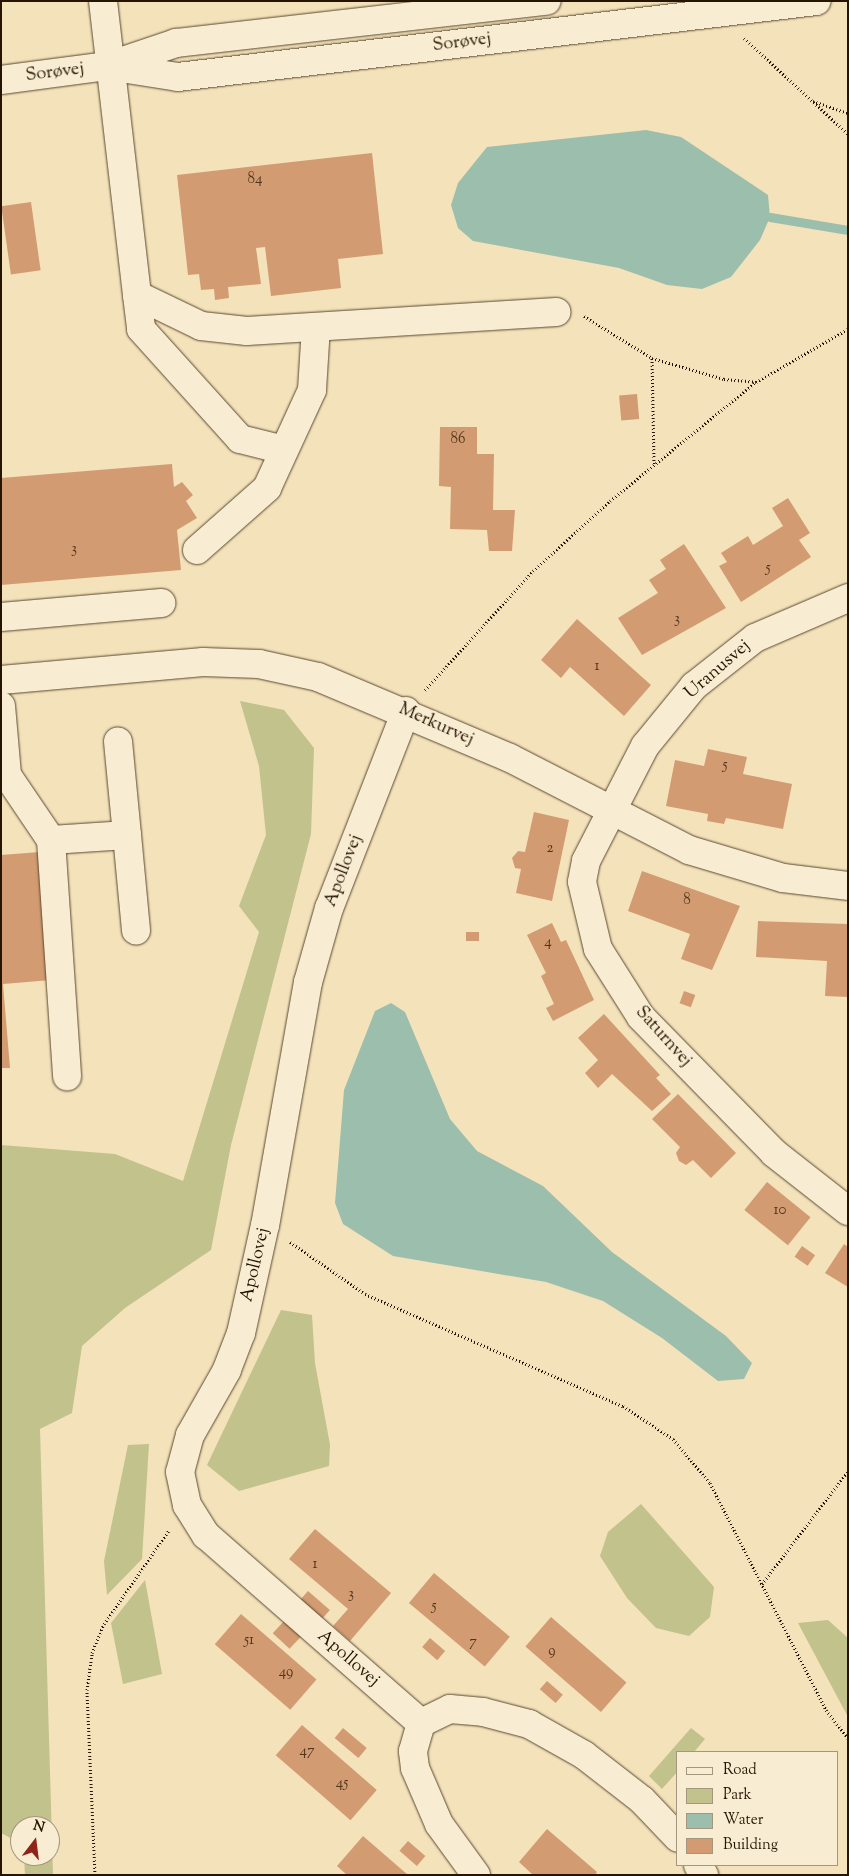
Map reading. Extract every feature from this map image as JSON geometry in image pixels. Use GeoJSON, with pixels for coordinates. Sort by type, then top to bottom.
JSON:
{"type":"FeatureCollection","features":[{"type":"Feature","properties":{"kind":"street","name":"Sorøvej"},"geometry":{"type":"LineString","coordinates":[[102,1],[108,66],[140,329],[240,439],[284,450]]}},
{"type":"Feature","properties":{"kind":"street","name":"Sorøvej"},"geometry":{"type":"LineString","coordinates":[[1,80],[108,66],[176,43],[547,1]]}},
{"type":"Feature","properties":{"kind":"street","name":"Sorøvej"},"geometry":{"type":"LineString","coordinates":[[108,66],[178,77],[816,1]]}},
{"type":"Feature","properties":{"kind":"street"},"geometry":{"type":"LineString","coordinates":[[137,294],[201,326],[247,331],[556,312]]}},
{"type":"Feature","properties":{"kind":"street"},"geometry":{"type":"LineString","coordinates":[[197,550],[267,488],[312,390],[316,327]]}},
{"type":"Feature","properties":{"kind":"street","name":"Uranusvej"},"geometry":{"type":"LineString","coordinates":[[609,812],[645,746],[694,686],[754,638],[848,598]]}},
{"type":"Feature","properties":{"kind":"street"},"geometry":{"type":"LineString","coordinates":[[1,617],[161,603]]}},
{"type":"Feature","properties":{"kind":"street","name":"Merkurvej"},"geometry":{"type":"LineString","coordinates":[[1,680],[203,662],[259,664],[318,677],[406,711],[510,758],[609,812],[734,866],[848,886]]}},
{"type":"Feature","properties":{"kind":"street"},"geometry":{"type":"LineString","coordinates":[[1,706],[4,775],[51,840],[68,1076]]}},
{"type":"Feature","properties":{"kind":"street","name":"Apollovej"},"geometry":{"type":"LineString","coordinates":[[406,711],[329,908],[308,982],[265,1225],[241,1333],[184,1452],[180,1472],[187,1505],[206,1535],[421,1723]]}},
{"type":"Feature","properties":{"kind":"street"},"geometry":{"type":"LineString","coordinates":[[118,741],[136,931]]}},
{"type":"Feature","properties":{"kind":"street","name":"Saturnvej"},"geometry":{"type":"LineString","coordinates":[[609,812],[586,862],[582,882],[598,949],[642,1017],[774,1153],[848,1211]]}},
{"type":"Feature","properties":{"kind":"street"},"geometry":{"type":"LineString","coordinates":[[51,840],[127,835]]}},
{"type":"Feature","properties":{"kind":"street"},"geometry":{"type":"LineString","coordinates":[[476,1875],[439,1824],[419,1784],[413,1751],[421,1723],[450,1709],[483,1712],[529,1724],[584,1755],[642,1800],[676,1836]]}},
{"type":"Feature","properties":{"kind":"path"},"geometry":{"type":"LineString","coordinates":[[724,12],[740,35],[848,134]]}},
{"type":"Feature","properties":{"kind":"path"},"geometry":{"type":"LineString","coordinates":[[813,101],[848,113]]}},
{"type":"Feature","properties":{"kind":"path"},"geometry":{"type":"LineString","coordinates":[[556,312],[585,316],[652,358],[724,379],[756,382]]}},
{"type":"Feature","properties":{"kind":"path"},"geometry":{"type":"LineString","coordinates":[[406,711],[533,571],[654,464],[756,382],[848,329]]}},
{"type":"Feature","properties":{"kind":"path"},"geometry":{"type":"LineString","coordinates":[[652,358],[654,464]]}},
{"type":"Feature","properties":{"kind":"path"},"geometry":{"type":"LineString","coordinates":[[265,1225],[365,1294],[623,1406],[673,1439],[710,1483],[826,1710],[848,1738]]}},
{"type":"Feature","properties":{"kind":"path"},"geometry":{"type":"LineString","coordinates":[[762,1585],[848,1471]]}},
{"type":"Feature","properties":{"kind":"path"},"geometry":{"type":"LineString","coordinates":[[95,1875],[87,1690],[92,1653],[104,1624],[187,1505]]}},
{"type":"Feature","properties":{"kind":"green space"},"geometry":{"type":"Polygon","coordinates":[[[240,701],[284,710],[314,748],[311,834],[231,1145],[211,1250],[125,1308],[82,1346],[72,1413],[40,1429],[51,1816],[10,1816],[10,1838],[1,1833],[1,1145],[115,1154],[183,1181],[259,932],[239,906],[266,835],[259,766],[240,701]]]}},
{"type":"Feature","properties":{"kind":"green space"},"geometry":{"type":"Polygon","coordinates":[[[281,1310],[312,1315],[315,1363],[330,1445],[329,1466],[239,1491],[207,1465],[281,1310]]]}},
{"type":"Feature","properties":{"kind":"green space"},"geometry":{"type":"Polygon","coordinates":[[[149,1444],[142,1559],[107,1595],[104,1561],[128,1445],[149,1444]]]}},
{"type":"Feature","properties":{"kind":"green space"},"geometry":{"type":"Polygon","coordinates":[[[641,1504],[714,1587],[710,1617],[689,1636],[656,1628],[627,1598],[600,1556],[608,1532],[641,1504]]]}},
{"type":"Feature","properties":{"kind":"green space"},"geometry":{"type":"Polygon","coordinates":[[[145,1580],[162,1674],[123,1684],[111,1623],[145,1580]]]}},
{"type":"Feature","properties":{"kind":"green space"},"geometry":{"type":"Polygon","coordinates":[[[828,1620],[848,1638],[848,1717],[798,1623],[828,1620]]]}},
{"type":"Feature","properties":{"kind":"green space"},"geometry":{"type":"Polygon","coordinates":[[[691,1728],[705,1739],[695,1751],[676,1751],[676,1773],[662,1789],[649,1776],[691,1728]]]}},
{"type":"Feature","properties":{"kind":"green space"},"geometry":{"type":"Polygon","coordinates":[[[25,1866],[53,1866],[53,1875],[25,1875],[25,1866]]]}},
{"type":"Feature","properties":{"kind":"water"},"geometry":{"type":"Polygon","coordinates":[[[646,130],[681,137],[768,195],[770,217],[760,240],[731,277],[702,289],[667,285],[619,268],[473,241],[458,228],[451,205],[458,183],[487,147],[646,130]]]}},
{"type":"Feature","properties":{"kind":"water"},"geometry":{"type":"Polygon","coordinates":[[[391,1003],[405,1012],[450,1119],[477,1151],[543,1186],[612,1252],[726,1336],[752,1363],[744,1379],[718,1381],[662,1338],[603,1301],[546,1282],[393,1256],[343,1224],[335,1203],[344,1090],[375,1011],[391,1003]]]}},
{"type":"Feature","properties":{"kind":"building"},"geometry":{"type":"Polygon","coordinates":[[[372,153],[383,254],[338,259],[341,288],[271,296],[265,247],[256,248],[261,284],[228,287],[229,298],[215,300],[214,289],[201,290],[199,274],[188,275],[177,175],[372,153]]]}},
{"type":"Feature","properties":{"kind":"building"},"geometry":{"type":"Polygon","coordinates":[[[31,202],[41,270],[11,275],[1,206],[31,202]]]}},
{"type":"Feature","properties":{"kind":"building"},"geometry":{"type":"Polygon","coordinates":[[[637,394],[639,419],[621,420],[619,396],[637,394]]]}},
{"type":"Feature","properties":{"kind":"building"},"geometry":{"type":"Polygon","coordinates":[[[440,427],[477,427],[477,454],[494,454],[493,510],[515,510],[512,551],[489,551],[487,530],[450,529],[451,487],[439,486],[440,427]]]}},
{"type":"Feature","properties":{"kind":"building"},"geometry":{"type":"Polygon","coordinates":[[[172,464],[174,487],[182,482],[193,495],[186,501],[197,518],[177,530],[181,570],[1,585],[1,478],[172,464]]]}},
{"type":"Feature","properties":{"kind":"building"},"geometry":{"type":"Polygon","coordinates":[[[788,498],[810,533],[799,540],[811,557],[741,602],[719,566],[727,562],[721,553],[748,536],[753,545],[783,526],[772,508],[788,498]]]}},
{"type":"Feature","properties":{"kind":"building"},"geometry":{"type":"Polygon","coordinates":[[[684,544],[726,608],[642,655],[618,618],[658,593],[649,580],[666,569],[660,560],[684,544]]]}},
{"type":"Feature","properties":{"kind":"building"},"geometry":{"type":"Polygon","coordinates":[[[577,619],[651,685],[624,716],[570,667],[561,678],[541,660],[577,619]]]}},
{"type":"Feature","properties":{"kind":"building"},"geometry":{"type":"Polygon","coordinates":[[[708,749],[747,757],[743,774],[792,784],[783,829],[726,818],[724,824],[707,821],[708,814],[666,806],[675,760],[704,766],[708,749]]]}},
{"type":"Feature","properties":{"kind":"building"},"geometry":{"type":"Polygon","coordinates":[[[534,812],[569,820],[552,901],[516,893],[521,869],[515,868],[512,858],[518,851],[525,852],[534,812]]]}},
{"type":"Feature","properties":{"kind":"building"},"geometry":{"type":"Polygon","coordinates":[[[40,852],[51,980],[3,984],[10,1068],[1,1068],[1,855],[40,852]]]}},
{"type":"Feature","properties":{"kind":"building"},"geometry":{"type":"Polygon","coordinates":[[[642,871],[740,906],[712,970],[681,959],[690,934],[628,911],[642,871]]]}},
{"type":"Feature","properties":{"kind":"building"},"geometry":{"type":"Polygon","coordinates":[[[758,921],[848,924],[848,997],[825,996],[827,961],[756,957],[758,921]]]}},
{"type":"Feature","properties":{"kind":"building"},"geometry":{"type":"Polygon","coordinates":[[[552,923],[561,942],[566,940],[594,1000],[553,1021],[546,1008],[554,1004],[541,976],[546,973],[527,935],[552,923]]]}},
{"type":"Feature","properties":{"kind":"building"},"geometry":{"type":"Polygon","coordinates":[[[466,932],[479,932],[479,941],[466,941],[466,932]]]}},
{"type":"Feature","properties":{"kind":"building"},"geometry":{"type":"Polygon","coordinates":[[[684,991],[695,995],[691,1007],[680,1003],[684,991]]]}},
{"type":"Feature","properties":{"kind":"building"},"geometry":{"type":"Polygon","coordinates":[[[604,1014],[660,1075],[656,1078],[671,1094],[652,1111],[612,1074],[598,1088],[585,1073],[598,1060],[578,1038],[604,1014]]]}},
{"type":"Feature","properties":{"kind":"building"},"geometry":{"type":"Polygon","coordinates":[[[678,1094],[736,1153],[711,1178],[693,1160],[686,1165],[679,1161],[676,1153],[680,1147],[652,1119],[678,1094]]]}},
{"type":"Feature","properties":{"kind":"building"},"geometry":{"type":"Polygon","coordinates":[[[767,1182],[811,1217],[788,1245],[744,1210],[767,1182]]]}},
{"type":"Feature","properties":{"kind":"building"},"geometry":{"type":"Polygon","coordinates":[[[844,1244],[848,1247],[848,1287],[825,1273],[844,1244]]]}},
{"type":"Feature","properties":{"kind":"building"},"geometry":{"type":"Polygon","coordinates":[[[802,1246],[815,1255],[808,1266],[795,1257],[802,1246]]]}},
{"type":"Feature","properties":{"kind":"building"},"geometry":{"type":"Polygon","coordinates":[[[315,1529],[391,1593],[350,1641],[333,1626],[348,1609],[289,1559],[315,1529]]]}},
{"type":"Feature","properties":{"kind":"building"},"geometry":{"type":"Polygon","coordinates":[[[434,1573],[510,1637],[485,1667],[409,1603],[434,1573]]]}},
{"type":"Feature","properties":{"kind":"building"},"geometry":{"type":"Polygon","coordinates":[[[308,1591],[330,1610],[322,1619],[300,1600],[308,1591]]]}},
{"type":"Feature","properties":{"kind":"building"},"geometry":{"type":"Polygon","coordinates":[[[241,1614],[316,1680],[290,1710],[215,1644],[241,1614]]]}},
{"type":"Feature","properties":{"kind":"building"},"geometry":{"type":"Polygon","coordinates":[[[551,1617],[626,1683],[601,1712],[525,1646],[551,1617]]]}},
{"type":"Feature","properties":{"kind":"building"},"geometry":{"type":"Polygon","coordinates":[[[285,1620],[302,1636],[290,1649],[273,1633],[285,1620]]]}},
{"type":"Feature","properties":{"kind":"building"},"geometry":{"type":"Polygon","coordinates":[[[430,1638],[445,1651],[437,1660],[422,1647],[430,1638]]]}},
{"type":"Feature","properties":{"kind":"building"},"geometry":{"type":"Polygon","coordinates":[[[547,1681],[563,1695],[556,1703],[540,1689],[547,1681]]]}},
{"type":"Feature","properties":{"kind":"building"},"geometry":{"type":"Polygon","coordinates":[[[302,1725],[377,1790],[350,1820],[276,1755],[302,1725]]]}},
{"type":"Feature","properties":{"kind":"building"},"geometry":{"type":"Polygon","coordinates":[[[343,1728],[367,1748],[358,1758],[335,1738],[343,1728]]]}},
{"type":"Feature","properties":{"kind":"building"},"geometry":{"type":"Polygon","coordinates":[[[547,1829],[597,1872],[595,1875],[533,1875],[519,1862],[547,1829]]]}},
{"type":"Feature","properties":{"kind":"building"},"geometry":{"type":"Polygon","coordinates":[[[363,1836],[408,1875],[347,1875],[337,1866],[363,1836]]]}},
{"type":"Feature","properties":{"kind":"building"},"geometry":{"type":"Polygon","coordinates":[[[408,1841],[425,1856],[417,1866],[399,1851],[408,1841]]]}},
{"type":"Feature","properties":{"kind":"waterway"},"geometry":{"type":"LineString","coordinates":[[770,217],[848,230]]}}]}
